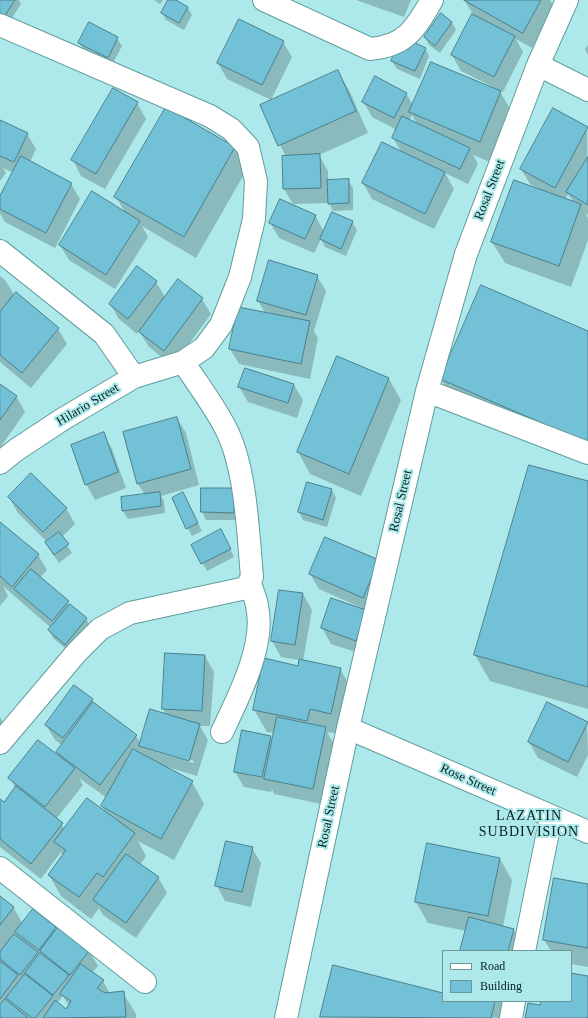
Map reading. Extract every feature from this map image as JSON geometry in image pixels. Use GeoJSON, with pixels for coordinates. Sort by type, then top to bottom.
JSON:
{"type":"FeatureCollection","features":[{"type":"Feature","properties":{"kind":"street"},"geometry":{"type":"LineString","coordinates":[[264,0],[370,49],[386,48],[402,42],[417,26],[432,0]]}},
{"type":"Feature","properties":{"kind":"street","name":"Rosal Street"},"geometry":{"type":"LineString","coordinates":[[286,1018],[348,728],[427,391],[466,254],[538,65],[567,0]]}},
{"type":"Feature","properties":{"kind":"street","name":"Hilario Street"},"geometry":{"type":"LineString","coordinates":[[0,24],[210,116],[231,129],[248,147],[256,181],[254,219],[240,277],[221,325],[214,337],[204,348],[183,362],[134,377],[63,419],[16,450],[0,463]]}},
{"type":"Feature","properties":{"kind":"street"},"geometry":{"type":"LineString","coordinates":[[538,65],[588,90]]}},
{"type":"Feature","properties":{"kind":"street"},"geometry":{"type":"LineString","coordinates":[[0,250],[104,334],[134,377]]}},
{"type":"Feature","properties":{"kind":"street"},"geometry":{"type":"LineString","coordinates":[[0,743],[77,652],[100,629],[130,613],[246,588],[250,583],[252,577],[247,512],[234,449],[225,427],[183,362]]}},
{"type":"Feature","properties":{"kind":"street"},"geometry":{"type":"LineString","coordinates":[[427,391],[588,453]]}},
{"type":"Feature","properties":{"kind":"street"},"geometry":{"type":"LineString","coordinates":[[222,732],[248,677],[259,625],[257,607],[250,583]]}},
{"type":"Feature","properties":{"kind":"street","name":"Rose Street"},"geometry":{"type":"LineString","coordinates":[[348,728],[588,832]]}},
{"type":"Feature","properties":{"kind":"street"},"geometry":{"type":"LineString","coordinates":[[524,950],[551,817]]}},
{"type":"Feature","properties":{"kind":"street"},"geometry":{"type":"LineString","coordinates":[[0,868],[145,982]]}},
{"type":"Feature","properties":{"kind":"street"},"geometry":{"type":"LineString","coordinates":[[511,1018],[514,1002]]}},
{"type":"Feature","properties":{"kind":"building"},"geometry":{"type":"Polygon","coordinates":[[[0,0],[15,0],[4,17],[0,14],[0,0]]]}},
{"type":"Feature","properties":{"kind":"building"},"geometry":{"type":"Polygon","coordinates":[[[168,0],[176,0],[188,7],[179,23],[161,13],[168,0]]]}},
{"type":"Feature","properties":{"kind":"building"},"geometry":{"type":"Polygon","coordinates":[[[464,0],[541,0],[523,33],[464,0]]]}},
{"type":"Feature","properties":{"kind":"building"},"geometry":{"type":"Polygon","coordinates":[[[441,13],[452,22],[435,46],[424,37],[441,13]]]}},
{"type":"Feature","properties":{"kind":"building"},"geometry":{"type":"Polygon","coordinates":[[[472,14],[515,36],[494,77],[451,55],[472,14]]]}},
{"type":"Feature","properties":{"kind":"building"},"geometry":{"type":"Polygon","coordinates":[[[239,19],[284,41],[262,85],[217,63],[239,19]]]}},
{"type":"Feature","properties":{"kind":"building"},"geometry":{"type":"Polygon","coordinates":[[[89,22],[118,37],[108,58],[78,43],[89,22]]]}},
{"type":"Feature","properties":{"kind":"building"},"geometry":{"type":"Polygon","coordinates":[[[402,37],[426,48],[415,71],[391,61],[402,37]]]}},
{"type":"Feature","properties":{"kind":"building"},"geometry":{"type":"Polygon","coordinates":[[[431,62],[501,91],[480,142],[409,112],[431,62]]]}},
{"type":"Feature","properties":{"kind":"building"},"geometry":{"type":"Polygon","coordinates":[[[338,70],[356,111],[278,146],[260,105],[338,70]]]}},
{"type":"Feature","properties":{"kind":"building"},"geometry":{"type":"Polygon","coordinates":[[[375,76],[407,93],[394,118],[362,102],[375,76]]]}},
{"type":"Feature","properties":{"kind":"building"},"geometry":{"type":"Polygon","coordinates":[[[113,88],[138,102],[96,174],[71,160],[113,88]]]}},
{"type":"Feature","properties":{"kind":"building"},"geometry":{"type":"Polygon","coordinates":[[[166,107],[235,147],[184,237],[114,197],[166,107]]]}},
{"type":"Feature","properties":{"kind":"building"},"geometry":{"type":"Polygon","coordinates":[[[553,108],[588,127],[555,188],[520,169],[553,108]]]}},
{"type":"Feature","properties":{"kind":"building"},"geometry":{"type":"Polygon","coordinates":[[[402,116],[470,148],[460,169],[392,138],[402,116]]]}},
{"type":"Feature","properties":{"kind":"building"},"geometry":{"type":"Polygon","coordinates":[[[0,120],[28,133],[14,162],[0,156],[0,120]]]}},
{"type":"Feature","properties":{"kind":"building"},"geometry":{"type":"Polygon","coordinates":[[[382,142],[445,172],[425,214],[362,183],[382,142]]]}},
{"type":"Feature","properties":{"kind":"building"},"geometry":{"type":"Polygon","coordinates":[[[320,154],[321,188],[283,189],[282,156],[320,154]]]}},
{"type":"Feature","properties":{"kind":"building"},"geometry":{"type":"Polygon","coordinates":[[[21,156],[72,183],[46,233],[0,209],[0,196],[21,156]]]}},
{"type":"Feature","properties":{"kind":"building"},"geometry":{"type":"Polygon","coordinates":[[[588,157],[588,205],[566,192],[588,157]]]}},
{"type":"Feature","properties":{"kind":"building"},"geometry":{"type":"Polygon","coordinates":[[[349,179],[349,203],[328,204],[327,180],[349,179]]]}},
{"type":"Feature","properties":{"kind":"building"},"geometry":{"type":"Polygon","coordinates":[[[514,180],[581,204],[559,266],[491,242],[514,180]]]}},
{"type":"Feature","properties":{"kind":"building"},"geometry":{"type":"Polygon","coordinates":[[[92,191],[140,221],[106,275],[59,245],[92,191]]]}},
{"type":"Feature","properties":{"kind":"building"},"geometry":{"type":"Polygon","coordinates":[[[280,199],[316,215],[305,239],[269,223],[280,199]]]}},
{"type":"Feature","properties":{"kind":"building"},"geometry":{"type":"Polygon","coordinates":[[[332,212],[353,221],[341,249],[320,239],[332,212]]]}},
{"type":"Feature","properties":{"kind":"building"},"geometry":{"type":"Polygon","coordinates":[[[269,260],[318,275],[306,315],[257,301],[269,260]]]}},
{"type":"Feature","properties":{"kind":"building"},"geometry":{"type":"Polygon","coordinates":[[[137,266],[157,281],[128,319],[109,304],[137,266]]]}},
{"type":"Feature","properties":{"kind":"building"},"geometry":{"type":"Polygon","coordinates":[[[178,279],[203,298],[164,351],[139,332],[178,279]]]}},
{"type":"Feature","properties":{"kind":"building"},"geometry":{"type":"Polygon","coordinates":[[[481,285],[588,331],[588,443],[440,379],[481,285]]]}},
{"type":"Feature","properties":{"kind":"building"},"geometry":{"type":"Polygon","coordinates":[[[16,292],[59,328],[22,373],[0,355],[0,312],[16,292]]]}},
{"type":"Feature","properties":{"kind":"building"},"geometry":{"type":"Polygon","coordinates":[[[238,307],[310,321],[301,364],[229,349],[238,307]]]}},
{"type":"Feature","properties":{"kind":"building"},"geometry":{"type":"Polygon","coordinates":[[[337,356],[389,378],[349,474],[297,452],[337,356]]]}},
{"type":"Feature","properties":{"kind":"building"},"geometry":{"type":"Polygon","coordinates":[[[245,368],[294,384],[288,403],[238,387],[245,368]]]}},
{"type":"Feature","properties":{"kind":"building"},"geometry":{"type":"Polygon","coordinates":[[[0,384],[17,396],[0,420],[0,384]]]}},
{"type":"Feature","properties":{"kind":"building"},"geometry":{"type":"Polygon","coordinates":[[[177,417],[191,469],[137,484],[123,432],[177,417]]]}},
{"type":"Feature","properties":{"kind":"building"},"geometry":{"type":"Polygon","coordinates":[[[104,432],[118,472],[85,485],[71,445],[104,432]]]}},
{"type":"Feature","properties":{"kind":"building"},"geometry":{"type":"Polygon","coordinates":[[[529,465],[588,481],[588,687],[474,655],[529,465]]]}},
{"type":"Feature","properties":{"kind":"building"},"geometry":{"type":"Polygon","coordinates":[[[31,473],[67,508],[43,532],[8,497],[31,473]]]}},
{"type":"Feature","properties":{"kind":"building"},"geometry":{"type":"Polygon","coordinates":[[[307,482],[332,489],[323,520],[298,512],[307,482]]]}},
{"type":"Feature","properties":{"kind":"building"},"geometry":{"type":"Polygon","coordinates":[[[201,488],[234,488],[234,513],[201,512],[201,488]]]}},
{"type":"Feature","properties":{"kind":"building"},"geometry":{"type":"Polygon","coordinates":[[[160,492],[161,506],[122,511],[121,497],[160,492]]]}},
{"type":"Feature","properties":{"kind":"building"},"geometry":{"type":"Polygon","coordinates":[[[183,492],[198,523],[186,529],[172,498],[183,492]]]}},
{"type":"Feature","properties":{"kind":"building"},"geometry":{"type":"Polygon","coordinates":[[[0,522],[39,554],[12,587],[0,576],[0,522]]]}},
{"type":"Feature","properties":{"kind":"building"},"geometry":{"type":"Polygon","coordinates":[[[221,529],[231,549],[201,564],[191,545],[221,529]]]}},
{"type":"Feature","properties":{"kind":"building"},"geometry":{"type":"Polygon","coordinates":[[[59,532],[69,544],[54,555],[45,542],[59,532]]]}},
{"type":"Feature","properties":{"kind":"building"},"geometry":{"type":"Polygon","coordinates":[[[325,537],[379,560],[363,598],[309,574],[325,537]]]}},
{"type":"Feature","properties":{"kind":"building"},"geometry":{"type":"Polygon","coordinates":[[[31,569],[69,601],[52,621],[14,589],[31,569]]]}},
{"type":"Feature","properties":{"kind":"building"},"geometry":{"type":"Polygon","coordinates":[[[279,590],[303,593],[295,645],[271,641],[279,590]]]}},
{"type":"Feature","properties":{"kind":"building"},"geometry":{"type":"Polygon","coordinates":[[[331,598],[366,610],[356,641],[321,628],[331,598]]]}},
{"type":"Feature","properties":{"kind":"building"},"geometry":{"type":"Polygon","coordinates":[[[70,604],[87,618],[65,645],[48,630],[70,604]]]}},
{"type":"Feature","properties":{"kind":"building"},"geometry":{"type":"Polygon","coordinates":[[[165,653],[205,655],[202,711],[162,709],[165,653]]]}},
{"type":"Feature","properties":{"kind":"building"},"geometry":{"type":"Polygon","coordinates":[[[264,658],[298,666],[299,659],[341,668],[331,714],[310,709],[307,721],[253,710],[264,658]]]}},
{"type":"Feature","properties":{"kind":"building"},"geometry":{"type":"Polygon","coordinates":[[[74,685],[93,699],[63,738],[45,725],[74,685]]]}},
{"type":"Feature","properties":{"kind":"building"},"geometry":{"type":"Polygon","coordinates":[[[93,702],[137,735],[100,785],[56,752],[93,702]]]}},
{"type":"Feature","properties":{"kind":"building"},"geometry":{"type":"Polygon","coordinates":[[[547,702],[588,722],[568,762],[528,742],[547,702]]]}},
{"type":"Feature","properties":{"kind":"building"},"geometry":{"type":"Polygon","coordinates":[[[150,709],[200,724],[189,761],[139,746],[150,709]]]}},
{"type":"Feature","properties":{"kind":"building"},"geometry":{"type":"Polygon","coordinates":[[[277,717],[326,727],[313,789],[264,779],[277,717]]]}},
{"type":"Feature","properties":{"kind":"building"},"geometry":{"type":"Polygon","coordinates":[[[242,730],[271,736],[262,777],[234,772],[242,730]]]}},
{"type":"Feature","properties":{"kind":"building"},"geometry":{"type":"Polygon","coordinates":[[[38,740],[75,768],[45,807],[8,778],[38,740]]]}},
{"type":"Feature","properties":{"kind":"building"},"geometry":{"type":"Polygon","coordinates":[[[133,749],[193,781],[161,839],[101,806],[133,749]]]}},
{"type":"Feature","properties":{"kind":"building"},"geometry":{"type":"Polygon","coordinates":[[[16,786],[63,823],[31,864],[0,839],[0,799],[4,802],[16,786]]]}},
{"type":"Feature","properties":{"kind":"building"},"geometry":{"type":"Polygon","coordinates":[[[87,798],[135,833],[103,877],[97,873],[79,897],[48,875],[66,850],[54,842],[87,798]]]}},
{"type":"Feature","properties":{"kind":"building"},"geometry":{"type":"Polygon","coordinates":[[[226,841],[253,847],[242,892],[215,886],[226,841]]]}},
{"type":"Feature","properties":{"kind":"building"},"geometry":{"type":"Polygon","coordinates":[[[427,843],[500,858],[488,916],[415,902],[427,843]]]}},
{"type":"Feature","properties":{"kind":"building"},"geometry":{"type":"Polygon","coordinates":[[[126,854],[159,877],[126,923],[93,900],[126,854]]]}},
{"type":"Feature","properties":{"kind":"building"},"geometry":{"type":"Polygon","coordinates":[[[554,878],[588,884],[588,948],[543,940],[554,878]]]}},
{"type":"Feature","properties":{"kind":"building"},"geometry":{"type":"Polygon","coordinates":[[[0,896],[14,907],[0,925],[0,896]]]}},
{"type":"Feature","properties":{"kind":"building"},"geometry":{"type":"Polygon","coordinates":[[[33,909],[56,927],[39,950],[15,932],[33,909]]]}},
{"type":"Feature","properties":{"kind":"building"},"geometry":{"type":"Polygon","coordinates":[[[469,917],[514,929],[508,950],[460,950],[469,917]]]}},
{"type":"Feature","properties":{"kind":"building"},"geometry":{"type":"Polygon","coordinates":[[[59,926],[90,950],[70,975],[40,951],[59,926]]]}},
{"type":"Feature","properties":{"kind":"building"},"geometry":{"type":"Polygon","coordinates":[[[14,934],[38,952],[20,975],[0,959],[0,952],[14,934]]]}},
{"type":"Feature","properties":{"kind":"building"},"geometry":{"type":"Polygon","coordinates":[[[40,953],[69,975],[53,995],[25,973],[40,953]]]}},
{"type":"Feature","properties":{"kind":"building"},"geometry":{"type":"Polygon","coordinates":[[[0,961],[18,975],[0,999],[0,961]]]}},
{"type":"Feature","properties":{"kind":"building"},"geometry":{"type":"Polygon","coordinates":[[[81,964],[104,980],[97,988],[105,993],[124,991],[126,1017],[43,1018],[55,1000],[66,1009],[71,1001],[60,994],[81,964]]]}},
{"type":"Feature","properties":{"kind":"building"},"geometry":{"type":"Polygon","coordinates":[[[333,965],[442,993],[442,1002],[495,1002],[491,1018],[320,1017],[333,965]]]}},
{"type":"Feature","properties":{"kind":"building"},"geometry":{"type":"Polygon","coordinates":[[[572,973],[588,976],[588,1018],[525,1018],[528,1003],[540,1005],[541,1002],[572,1002],[572,973]]]}},
{"type":"Feature","properties":{"kind":"building"},"geometry":{"type":"Polygon","coordinates":[[[25,974],[53,996],[35,1018],[32,1018],[6,998],[25,974]]]}},
{"type":"Feature","properties":{"kind":"building"},"geometry":{"type":"Polygon","coordinates":[[[5,999],[28,1018],[0,1018],[0,1005],[5,999]]]}},
{"type":"Feature","properties":{"kind":"district","name":"LAZATIN SUBDIVISION"},"geometry":{"type":"Point","coordinates":[529,824]}}]}
